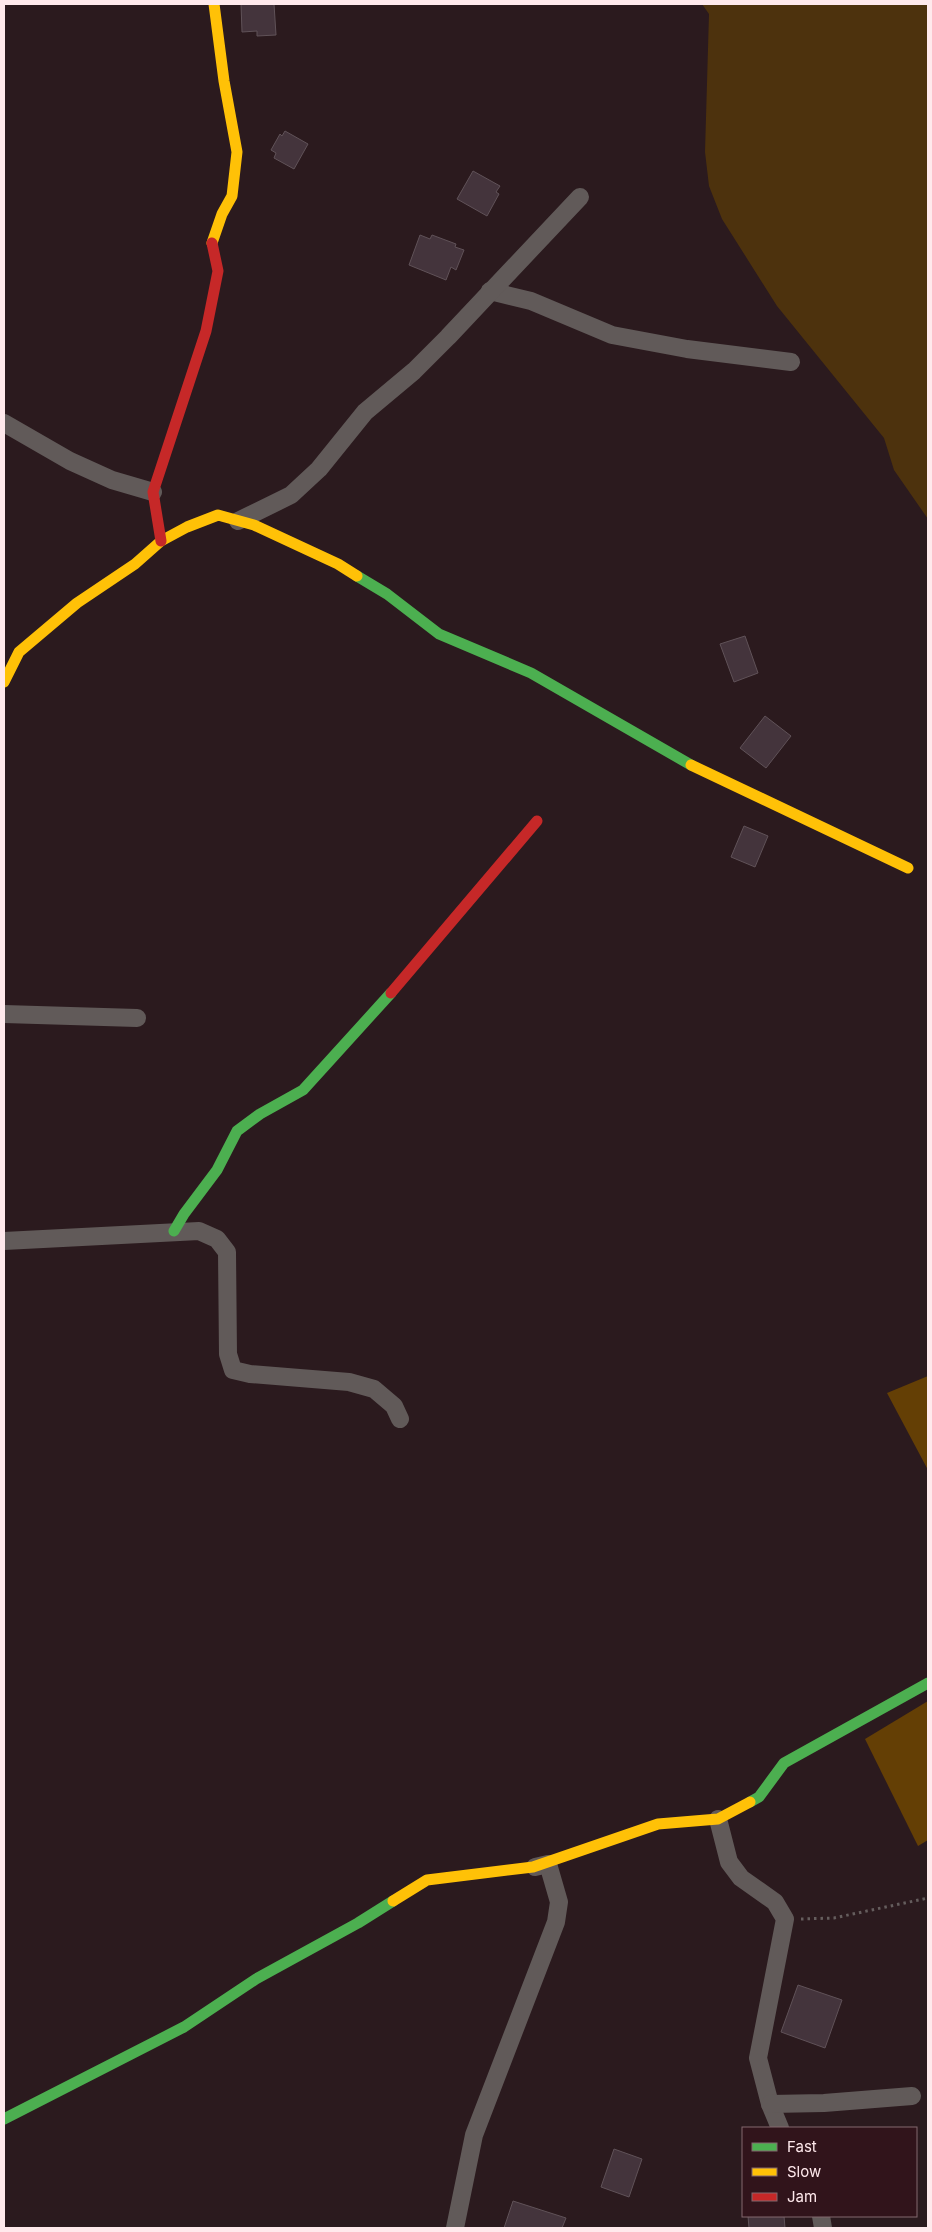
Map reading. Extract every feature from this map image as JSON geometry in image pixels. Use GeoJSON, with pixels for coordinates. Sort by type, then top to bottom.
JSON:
{"type":"FeatureCollection","features":[{"type":"Feature","properties":{"kind":"street"},"geometry":{"type":"LineString","coordinates":[[161,542],[153,492],[206,331],[218,271],[212,244],[222,214],[232,196],[237,152],[224,81],[214,4]]}},
{"type":"Feature","properties":{"kind":"street"},"geometry":{"type":"LineString","coordinates":[[238,521],[291,495],[320,469],[365,412],[414,372],[580,197]]}},
{"type":"Feature","properties":{"kind":"street"},"geometry":{"type":"LineString","coordinates":[[490,291],[531,301],[612,335],[686,349],[791,362]]}},
{"type":"Feature","properties":{"kind":"street"},"geometry":{"type":"LineString","coordinates":[[4,423],[70,461],[112,480],[153,492]]}},
{"type":"Feature","properties":{"kind":"street"},"geometry":{"type":"LineString","coordinates":[[4,682],[19,652],[46,628],[96,589],[135,564],[161,542],[187,527],[218,515],[254,525],[338,564],[387,594],[439,634],[531,673],[687,763],[908,868]]}},
{"type":"Feature","properties":{"kind":"street"},"geometry":{"type":"LineString","coordinates":[[174,1231],[184,1214],[217,1170],[238,1131],[260,1114],[303,1090],[406,976],[537,821]]}},
{"type":"Feature","properties":{"kind":"street"},"geometry":{"type":"LineString","coordinates":[[4,1014],[137,1018]]}},
{"type":"Feature","properties":{"kind":"street"},"geometry":{"type":"LineString","coordinates":[[4,1241],[174,1231],[199,1231],[217,1239],[227,1252],[228,1354],[233,1370],[250,1374],[349,1382],[374,1389],[394,1406],[400,1419]]}},
{"type":"Feature","properties":{"kind":"street"},"geometry":{"type":"LineString","coordinates":[[532,1867],[658,1824],[718,1819],[759,1797],[784,1763],[928,1683]]}},
{"type":"Feature","properties":{"kind":"street"},"geometry":{"type":"LineString","coordinates":[[718,1819],[729,1862],[741,1878],[775,1902],[785,1919],[758,2058],[770,2104],[780,2127]]}},
{"type":"Feature","properties":{"kind":"street"},"geometry":{"type":"LineString","coordinates":[[4,2119],[184,2027],[256,1980],[358,1923],[427,1880],[548,1864],[559,1902],[556,1922],[474,2135],[455,2228]]}},
{"type":"Feature","properties":{"kind":"street"},"geometry":{"type":"LineString","coordinates":[[770,2104],[824,2103],[912,2096]]}},
{"type":"Feature","properties":{"kind":"path"},"geometry":{"type":"LineString","coordinates":[[785,1919],[834,1918],[928,1898]]}},
{"type":"Feature","properties":{"kind":"shaded area"},"geometry":{"type":"Polygon","coordinates":[[[702,4],[928,4],[928,519],[894,470],[884,438],[777,306],[722,219],[709,186],[705,152],[709,14],[702,4]]]}},
{"type":"Feature","properties":{"kind":"shaded area"},"geometry":{"type":"Polygon","coordinates":[[[928,1376],[928,1470],[887,1393],[928,1376]]]}},
{"type":"Feature","properties":{"kind":"shaded area"},"geometry":{"type":"Polygon","coordinates":[[[928,1701],[928,1840],[918,1846],[865,1739],[928,1701]]]}},
{"type":"Feature","properties":{"kind":"building"},"geometry":{"type":"Polygon","coordinates":[[[241,4],[274,4],[276,35],[257,36],[257,31],[242,32],[241,4]]]}},
{"type":"Feature","properties":{"kind":"building"},"geometry":{"type":"Polygon","coordinates":[[[285,131],[308,144],[294,169],[274,158],[276,153],[271,150],[280,134],[282,136],[285,131]]]}},
{"type":"Feature","properties":{"kind":"building"},"geometry":{"type":"Polygon","coordinates":[[[473,171],[500,186],[496,192],[499,194],[487,216],[457,199],[473,171]]]}},
{"type":"Feature","properties":{"kind":"building"},"geometry":{"type":"Polygon","coordinates":[[[420,235],[430,239],[432,235],[456,244],[455,247],[464,250],[456,270],[451,267],[446,280],[409,265],[420,235]]]}},
{"type":"Feature","properties":{"kind":"building"},"geometry":{"type":"Polygon","coordinates":[[[745,636],[758,673],[734,682],[720,644],[745,636]]]}},
{"type":"Feature","properties":{"kind":"building"},"geometry":{"type":"Polygon","coordinates":[[[765,716],[791,736],[766,768],[740,748],[765,716]]]}},
{"type":"Feature","properties":{"kind":"building"},"geometry":{"type":"Polygon","coordinates":[[[744,826],[768,836],[755,867],[731,857],[744,826]]]}},
{"type":"Feature","properties":{"kind":"building"},"geometry":{"type":"Polygon","coordinates":[[[798,1985],[842,2000],[825,2048],[781,2032],[798,1985]]]}},
{"type":"Feature","properties":{"kind":"building"},"geometry":{"type":"Polygon","coordinates":[[[614,2149],[642,2159],[629,2197],[601,2187],[614,2149]]]}},
{"type":"Feature","properties":{"kind":"building"},"geometry":{"type":"Polygon","coordinates":[[[513,2201],[566,2218],[562,2228],[504,2228],[513,2201]]]}},
{"type":"Feature","properties":{"kind":"building"},"geometry":{"type":"Polygon","coordinates":[[[748,2217],[784,2217],[785,2228],[749,2228],[748,2217]]]}},
{"type":"Feature","properties":{"kind":"traffic: fast"},"geometry":{"type":"LineString","coordinates":[[357,576],[387,594],[439,634],[531,673],[691,765]]}},
{"type":"Feature","properties":{"kind":"traffic: fast"},"geometry":{"type":"LineString","coordinates":[[174,1231],[184,1214],[217,1170],[237,1131],[260,1114],[303,1090],[391,993]]}},
{"type":"Feature","properties":{"kind":"traffic: fast"},"geometry":{"type":"LineString","coordinates":[[750,1802],[759,1797],[784,1763],[928,1683]]}},
{"type":"Feature","properties":{"kind":"traffic: fast"},"geometry":{"type":"LineString","coordinates":[[4,2119],[184,2027],[256,1979],[358,1923],[393,1901]]}},
{"type":"Feature","properties":{"kind":"traffic: slow"},"geometry":{"type":"LineString","coordinates":[[212,243],[222,214],[232,196],[237,152],[224,81],[214,4]]}},
{"type":"Feature","properties":{"kind":"traffic: slow"},"geometry":{"type":"LineString","coordinates":[[4,682],[19,652],[77,603],[135,564],[161,541],[187,527],[218,515],[254,525],[338,564],[357,576]]}},
{"type":"Feature","properties":{"kind":"traffic: slow"},"geometry":{"type":"LineString","coordinates":[[691,765],[908,868]]}},
{"type":"Feature","properties":{"kind":"traffic: slow"},"geometry":{"type":"LineString","coordinates":[[393,1901],[427,1880],[533,1867],[658,1824],[718,1819],[750,1802]]}},
{"type":"Feature","properties":{"kind":"traffic: jam"},"geometry":{"type":"LineString","coordinates":[[161,541],[153,492],[206,331],[218,271],[212,243]]}},
{"type":"Feature","properties":{"kind":"traffic: jam"},"geometry":{"type":"LineString","coordinates":[[391,993],[537,821]]}}]}
